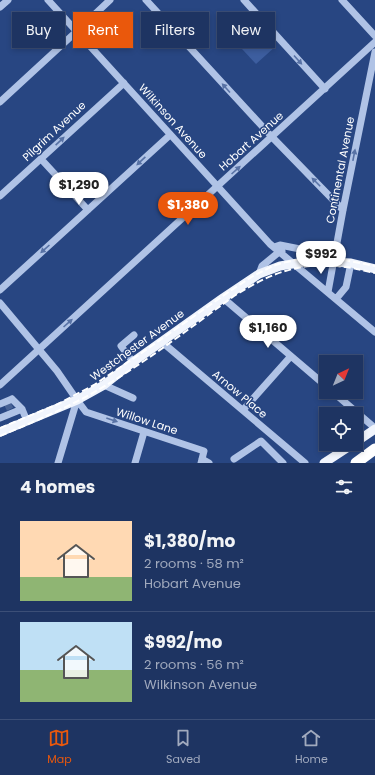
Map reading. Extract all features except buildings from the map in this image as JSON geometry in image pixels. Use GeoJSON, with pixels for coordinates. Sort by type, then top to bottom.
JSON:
{"type":"FeatureCollection","features":[{"type":"Feature","properties":{"kind":"highway"},"geometry":{"type":"LineString","coordinates":[[356,463],[375,449]]}},
{"type":"Feature","properties":{"kind":"main road","name":"Westchester Avenue"},"geometry":{"type":"LineString","coordinates":[[0,432],[77,400],[104,385],[133,362],[259,274],[280,266],[310,261],[351,264],[375,269]]}},
{"type":"Feature","properties":{"kind":"main road"},"geometry":{"type":"LineString","coordinates":[[363,437],[375,429]]}},
{"type":"Feature","properties":{"kind":"main road"},"geometry":{"type":"LineString","coordinates":[[324,463],[342,451]]}},
{"type":"Feature","properties":{"kind":"street"},"geometry":{"type":"LineString","coordinates":[[0,7],[8,0]]}},
{"type":"Feature","properties":{"kind":"street","name":"Wilkinson Avenue"},"geometry":{"type":"LineString","coordinates":[[48,0],[73,28]]}},
{"type":"Feature","properties":{"kind":"street"},"geometry":{"type":"LineString","coordinates":[[98,12],[110,0]]}},
{"type":"Feature","properties":{"kind":"street"},"geometry":{"type":"LineString","coordinates":[[146,0],[272,137],[343,210]]}},
{"type":"Feature","properties":{"kind":"street"},"geometry":{"type":"LineString","coordinates":[[244,0],[325,89]]}},
{"type":"Feature","properties":{"kind":"street"},"geometry":{"type":"LineString","coordinates":[[342,0],[375,36]]}},
{"type":"Feature","properties":{"kind":"street"},"geometry":{"type":"LineString","coordinates":[[0,102],[73,36]]}},
{"type":"Feature","properties":{"kind":"street","name":"Hobart Avenue"},"geometry":{"type":"LineString","coordinates":[[0,385],[375,42]]}},
{"type":"Feature","properties":{"kind":"street","name":"Wilkinson Avenue"},"geometry":{"type":"LineString","coordinates":[[92,48],[276,250],[375,332]]}},
{"type":"Feature","properties":{"kind":"street","name":"Continental Avenue"},"geometry":{"type":"LineString","coordinates":[[328,292],[330,262],[343,210],[375,52]]}},
{"type":"Feature","properties":{"kind":"street","name":"Pilgrim Avenue"},"geometry":{"type":"LineString","coordinates":[[0,196],[124,83]]}},
{"type":"Feature","properties":{"kind":"street"},"geometry":{"type":"LineString","coordinates":[[0,290],[170,135]]}},
{"type":"Feature","properties":{"kind":"street"},"geometry":{"type":"LineString","coordinates":[[41,159],[88,210]]}},
{"type":"Feature","properties":{"kind":"street","name":"Westchester Avenue"},"geometry":{"type":"LineString","coordinates":[[259,274],[262,266],[280,245],[305,250],[330,262]]}},
{"type":"Feature","properties":{"kind":"street"},"geometry":{"type":"LineString","coordinates":[[336,299],[346,287],[351,264]]}},
{"type":"Feature","properties":{"kind":"street"},"geometry":{"type":"LineString","coordinates":[[223,298],[319,380]]}},
{"type":"Feature","properties":{"kind":"street","name":"Willow Lane"},"geometry":{"type":"LineString","coordinates":[[0,304],[57,371],[86,412],[204,451],[201,461]]}},
{"type":"Feature","properties":{"kind":"street"},"geometry":{"type":"LineString","coordinates":[[133,362],[121,346],[134,334]]}},
{"type":"Feature","properties":{"kind":"street","name":"Arnow Place"},"geometry":{"type":"LineString","coordinates":[[162,342],[304,463]]}},
{"type":"Feature","properties":{"kind":"street"},"geometry":{"type":"LineString","coordinates":[[243,410],[291,356]]}},
{"type":"Feature","properties":{"kind":"street"},"geometry":{"type":"LineString","coordinates":[[104,385],[133,398]]}},
{"type":"Feature","properties":{"kind":"street"},"geometry":{"type":"LineString","coordinates":[[341,399],[375,429]]}},
{"type":"Feature","properties":{"kind":"street"},"geometry":{"type":"LineString","coordinates":[[58,463],[77,400]]}},
{"type":"Feature","properties":{"kind":"street"},"geometry":{"type":"LineString","coordinates":[[8,402],[27,421]]}},
{"type":"Feature","properties":{"kind":"street"},"geometry":{"type":"LineString","coordinates":[[0,418],[16,410]]}},
{"type":"Feature","properties":{"kind":"street"},"geometry":{"type":"LineString","coordinates":[[135,463],[144,432]]}},
{"type":"Feature","properties":{"kind":"street"},"geometry":{"type":"LineString","coordinates":[[234,459],[261,441],[283,463]]}},
{"type":"Feature","properties":{"kind":"street"},"geometry":{"type":"LineString","coordinates":[[201,461],[209,463]]}},
{"type":"Feature","properties":{"kind":"shaded area"},"geometry":{"type":"Polygon","coordinates":[[[243,48],[274,48],[256,64],[242,49],[243,48]]]}},
{"type":"Feature","properties":{"kind":"tunnel"},"geometry":{"type":"LineString","coordinates":[[7,403],[11,411]]}},
{"type":"Feature","properties":{"kind":"railway"},"geometry":{"type":"LineString","coordinates":[[0,428],[58,404],[94,385],[230,291],[253,276],[273,266],[301,259],[322,258],[334,258],[375,266]]}},
{"type":"Feature","properties":{"kind":"railway"},"geometry":{"type":"LineString","coordinates":[[0,436],[69,405],[110,383],[164,347],[234,296],[273,275],[300,267],[314,266],[345,267],[375,273]]}}]}
